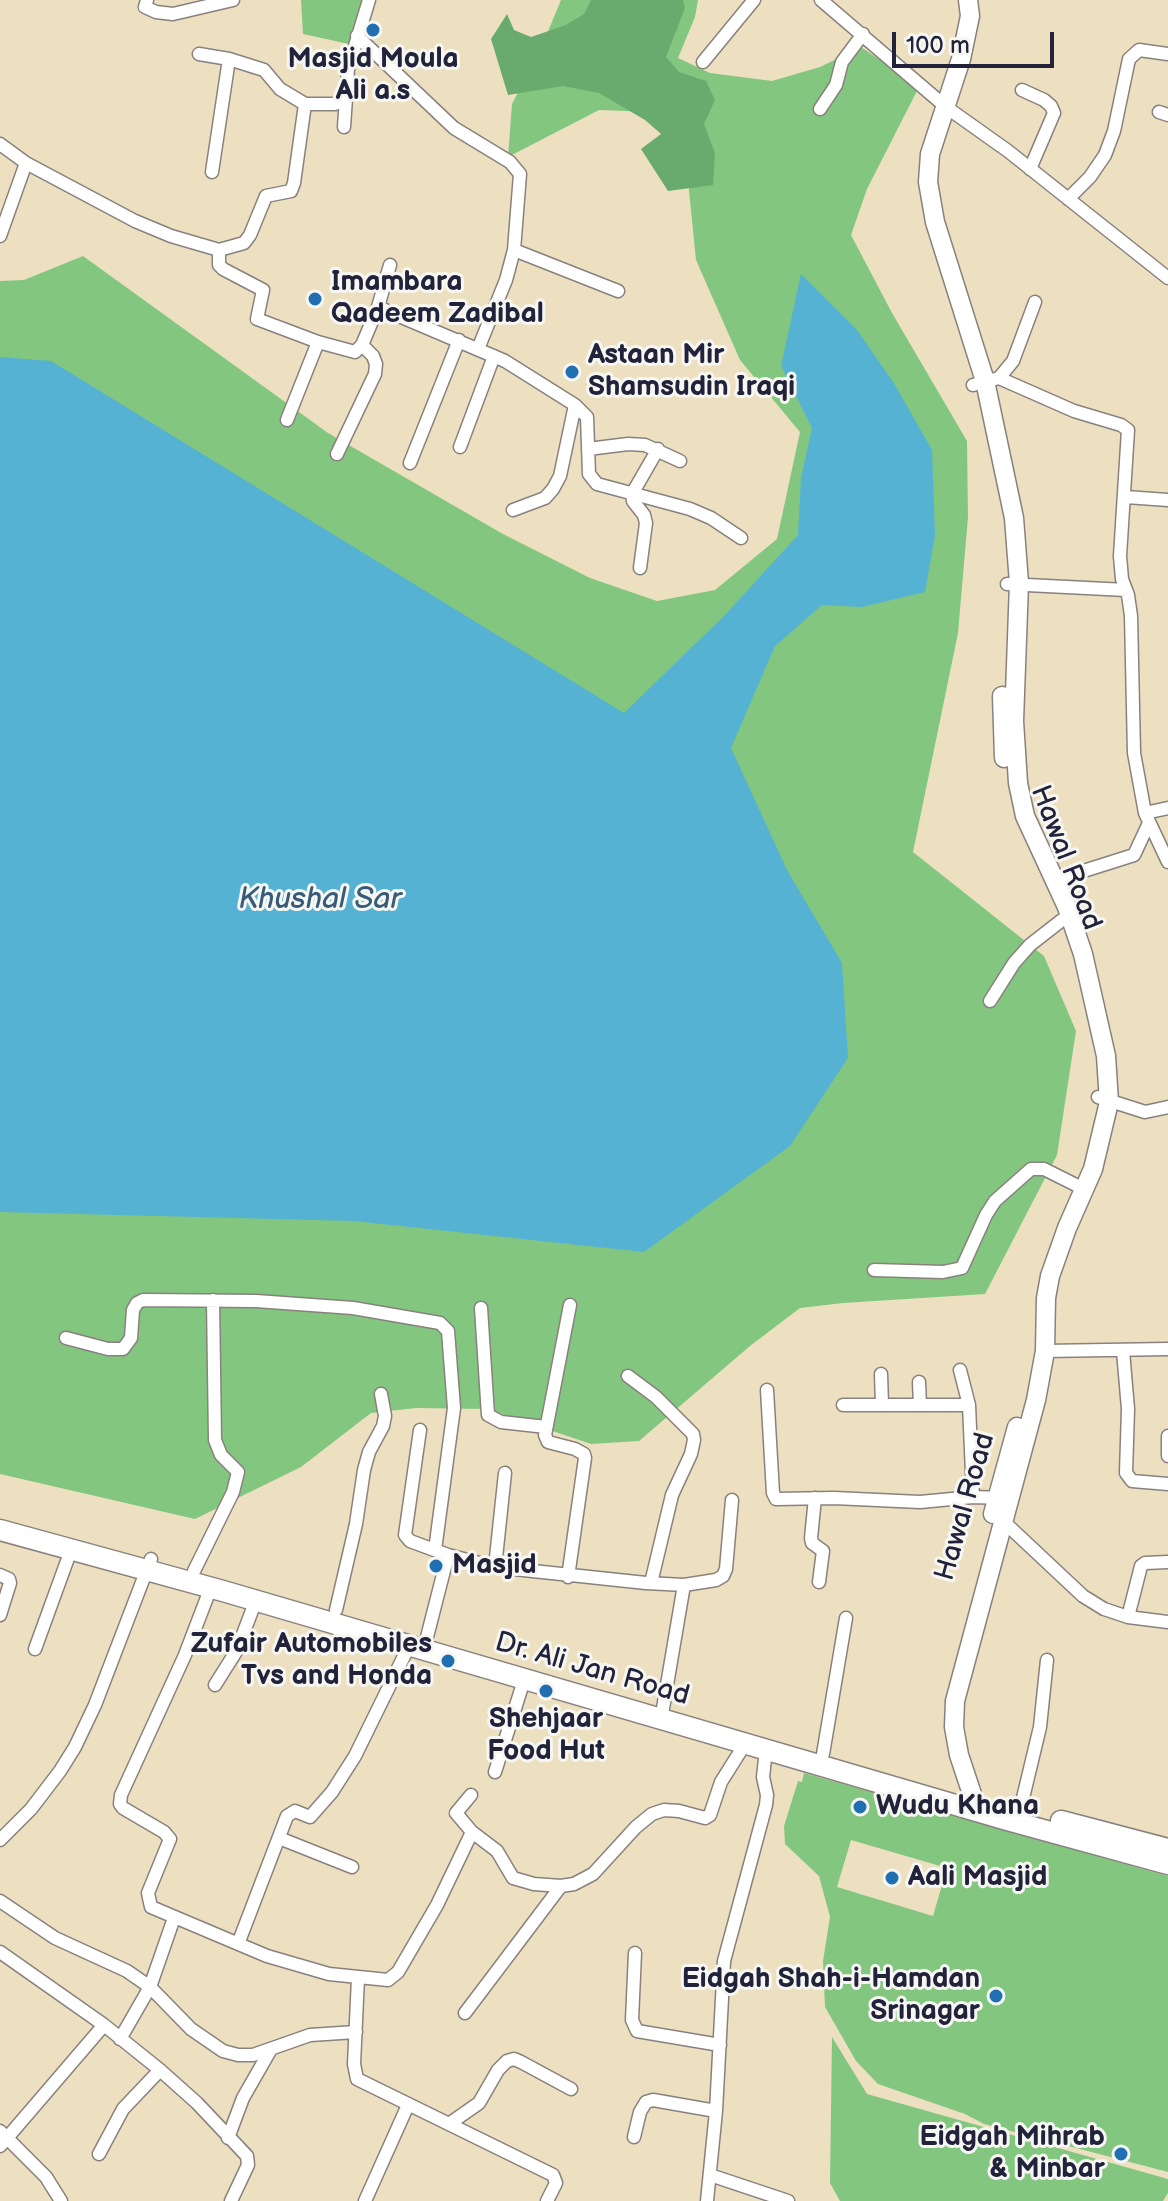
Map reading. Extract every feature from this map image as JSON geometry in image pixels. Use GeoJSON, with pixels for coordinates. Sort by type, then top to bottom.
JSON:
{"type":"FeatureCollection","features":[{"type":"Feature","properties":{"kind":"main road","name":"Hawal Road"},"geometry":{"type":"LineString","coordinates":[[954,1727],[944,1711],[944,1696],[1036,1400],[1045,1351],[1046,1298],[1050,1276],[1061,1241],[1093,1169],[1104,1100],[1106,1056],[1083,954],[1032,835],[1018,783],[1014,721],[1013,584],[1018,553],[1009,490],[986,381],[935,222],[929,191],[930,154],[942,103],[961,59],[970,16],[968,0]]}},
{"type":"Feature","properties":{"kind":"main road","name":"Hawal Road"},"geometry":{"type":"LineString","coordinates":[[974,1804],[954,1727],[959,1678],[1003,1521],[1004,1498],[1032,1365],[1038,1282],[1050,1243],[1076,1185],[1104,1100],[1095,1046],[1054,886]]}},
{"type":"Feature","properties":{"kind":"main road","name":"Dr. Ali Jan Road"},"geometry":{"type":"LineString","coordinates":[[0,1516],[256,1600],[418,1642],[663,1714],[745,1744],[886,1779],[1168,1864]]}},
{"type":"Feature","properties":{"kind":"main road","name":"Dr. Ali Jan Road"},"geometry":{"type":"LineString","coordinates":[[0,1531],[71,1550],[194,1571],[220,1586],[336,1610],[524,1680],[823,1754],[886,1779]]}},
{"type":"Feature","properties":{"kind":"main road","name":"Dr. Ali Jan Road"},"geometry":{"type":"LineString","coordinates":[[1019,1817],[1168,1849]]}},
{"type":"Feature","properties":{"kind":"street"},"geometry":{"type":"LineString","coordinates":[[133,0],[146,4],[156,12],[173,14],[233,0]]}},
{"type":"Feature","properties":{"kind":"street"},"geometry":{"type":"LineString","coordinates":[[344,127],[348,69],[369,0]]}},
{"type":"Feature","properties":{"kind":"street"},"geometry":{"type":"LineString","coordinates":[[703,62],[754,0]]}},
{"type":"Feature","properties":{"kind":"street"},"geometry":{"type":"LineString","coordinates":[[821,0],[942,103],[1168,278]]}},
{"type":"Feature","properties":{"kind":"street"},"geometry":{"type":"LineString","coordinates":[[820,109],[836,85],[842,62],[863,34]]}},
{"type":"Feature","properties":{"kind":"street"},"geometry":{"type":"LineString","coordinates":[[357,36],[454,128],[510,162],[520,174],[514,250],[506,280],[478,349]]}},
{"type":"Feature","properties":{"kind":"street"},"geometry":{"type":"LineString","coordinates":[[1068,199],[1090,177],[1105,155],[1114,131],[1129,59],[1139,50],[1168,54]]}},
{"type":"Feature","properties":{"kind":"street"},"geometry":{"type":"LineString","coordinates":[[199,54],[264,70],[280,89],[305,104],[335,104],[345,100]]}},
{"type":"Feature","properties":{"kind":"street"},"geometry":{"type":"LineString","coordinates":[[212,172],[229,59]]}},
{"type":"Feature","properties":{"kind":"street"},"geometry":{"type":"LineString","coordinates":[[1022,90],[1044,100],[1054,113],[1030,169]]}},
{"type":"Feature","properties":{"kind":"street"},"geometry":{"type":"LineString","coordinates":[[0,144],[26,163],[135,221],[171,236],[219,250],[244,243],[266,196],[291,191],[305,104]]}},
{"type":"Feature","properties":{"kind":"street"},"geometry":{"type":"LineString","coordinates":[[0,236],[26,163]]}},
{"type":"Feature","properties":{"kind":"street"},"geometry":{"type":"LineString","coordinates":[[219,250],[219,265],[223,269],[263,290],[257,319],[355,352],[362,345],[378,307],[390,265]]}},
{"type":"Feature","properties":{"kind":"street"},"geometry":{"type":"LineString","coordinates":[[514,250],[618,291]]}},
{"type":"Feature","properties":{"kind":"street"},"geometry":{"type":"LineString","coordinates":[[986,381],[1013,361],[1035,302]]}},
{"type":"Feature","properties":{"kind":"street"},"geometry":{"type":"LineString","coordinates":[[378,307],[494,356],[575,405],[587,417],[589,474],[592,480],[690,509],[711,518],[741,538]]}},
{"type":"Feature","properties":{"kind":"street"},"geometry":{"type":"LineString","coordinates":[[410,463],[459,340]]}},
{"type":"Feature","properties":{"kind":"street"},"geometry":{"type":"LineString","coordinates":[[287,420],[318,342]]}},
{"type":"Feature","properties":{"kind":"street"},"geometry":{"type":"LineString","coordinates":[[337,454],[375,374],[373,356],[362,345]]}},
{"type":"Feature","properties":{"kind":"street"},"geometry":{"type":"LineString","coordinates":[[460,447],[494,356]]}},
{"type":"Feature","properties":{"kind":"street"},"geometry":{"type":"LineString","coordinates":[[986,381],[1121,425],[1128,430],[1120,556],[1131,616],[1134,753],[1147,818],[1168,862]]}},
{"type":"Feature","properties":{"kind":"street"},"geometry":{"type":"LineString","coordinates":[[513,510],[545,498],[553,489],[560,476],[575,405]]}},
{"type":"Feature","properties":{"kind":"street"},"geometry":{"type":"LineString","coordinates":[[588,449],[628,444],[658,449],[680,461]]}},
{"type":"Feature","properties":{"kind":"street"},"geometry":{"type":"LineString","coordinates":[[640,568],[646,523],[632,494],[658,449]]}},
{"type":"Feature","properties":{"kind":"street"},"geometry":{"type":"LineString","coordinates":[[1126,497],[1168,500]]}},
{"type":"Feature","properties":{"kind":"street"},"geometry":{"type":"LineString","coordinates":[[1013,584],[1126,590]]}},
{"type":"Feature","properties":{"kind":"street"},"geometry":{"type":"LineString","coordinates":[[1147,818],[1168,808]]}},
{"type":"Feature","properties":{"kind":"street"},"geometry":{"type":"LineString","coordinates":[[1054,886],[1134,855],[1140,847],[1147,818]]}},
{"type":"Feature","properties":{"kind":"street"},"geometry":{"type":"LineString","coordinates":[[990,1001],[1014,963],[1030,945],[1062,920]]}},
{"type":"Feature","properties":{"kind":"street"},"geometry":{"type":"LineString","coordinates":[[1104,1100],[1145,1112],[1168,1107]]}},
{"type":"Feature","properties":{"kind":"street"},"geometry":{"type":"LineString","coordinates":[[874,1270],[954,1271],[962,1268],[995,1201],[1031,1169],[1044,1169],[1076,1185]]}},
{"type":"Feature","properties":{"kind":"street"},"geometry":{"type":"LineString","coordinates":[[66,1338],[108,1349],[123,1349],[131,1338],[133,1310],[143,1300],[213,1300],[368,1310],[411,1317],[446,1327],[448,1331],[454,1408],[442,1553],[418,1642],[332,1792],[310,1817],[291,1812],[238,1944]]}},
{"type":"Feature","properties":{"kind":"street"},"geometry":{"type":"LineString","coordinates":[[194,1571],[238,1481],[238,1472],[221,1455],[215,1440],[213,1300]]}},
{"type":"Feature","properties":{"kind":"street"},"geometry":{"type":"LineString","coordinates":[[568,1577],[585,1458],[575,1449],[548,1442],[546,1427],[570,1305]]}},
{"type":"Feature","properties":{"kind":"street"},"geometry":{"type":"LineString","coordinates":[[481,1308],[488,1415],[501,1422],[546,1427]]}},
{"type":"Feature","properties":{"kind":"street"},"geometry":{"type":"LineString","coordinates":[[1045,1351],[1168,1349]]}},
{"type":"Feature","properties":{"kind":"street"},"geometry":{"type":"LineString","coordinates":[[1123,1351],[1128,1409],[1126,1473],[1132,1481],[1168,1484]]}},
{"type":"Feature","properties":{"kind":"street"},"geometry":{"type":"LineString","coordinates":[[960,1370],[969,1405],[973,1497]]}},
{"type":"Feature","properties":{"kind":"street"},"geometry":{"type":"LineString","coordinates":[[881,1374],[882,1405]]}},
{"type":"Feature","properties":{"kind":"street"},"geometry":{"type":"LineString","coordinates":[[628,1376],[656,1397],[693,1434],[694,1440],[691,1454],[672,1495],[651,1583]]}},
{"type":"Feature","properties":{"kind":"street"},"geometry":{"type":"LineString","coordinates":[[919,1382],[920,1405]]}},
{"type":"Feature","properties":{"kind":"street"},"geometry":{"type":"LineString","coordinates":[[767,1390],[773,1493],[776,1499],[920,1502],[973,1497],[1004,1498]]}},
{"type":"Feature","properties":{"kind":"street"},"geometry":{"type":"LineString","coordinates":[[336,1610],[356,1524],[364,1470],[369,1452],[383,1426],[385,1416],[381,1394]]}},
{"type":"Feature","properties":{"kind":"street"},"geometry":{"type":"LineString","coordinates":[[843,1405],[969,1405]]}},
{"type":"Feature","properties":{"kind":"street"},"geometry":{"type":"LineString","coordinates":[[420,1430],[405,1535],[410,1541],[442,1553],[495,1567],[568,1577],[684,1585],[716,1580],[723,1576],[726,1569],[732,1500]]}},
{"type":"Feature","properties":{"kind":"street"},"geometry":{"type":"LineString","coordinates":[[1168,1436],[1168,1456]]}},
{"type":"Feature","properties":{"kind":"street"},"geometry":{"type":"LineString","coordinates":[[495,1567],[505,1473]]}},
{"type":"Feature","properties":{"kind":"street"},"geometry":{"type":"LineString","coordinates":[[815,1498],[811,1538],[812,1543],[823,1551],[819,1582]]}},
{"type":"Feature","properties":{"kind":"street"},"geometry":{"type":"LineString","coordinates":[[1003,1521],[1083,1596],[1104,1609],[1128,1617],[1168,1622]]}},
{"type":"Feature","properties":{"kind":"street"},"geometry":{"type":"LineString","coordinates":[[35,1649],[71,1550]]}},
{"type":"Feature","properties":{"kind":"street"},"geometry":{"type":"LineString","coordinates":[[1128,1617],[1141,1566],[1168,1562]]}},
{"type":"Feature","properties":{"kind":"street"},"geometry":{"type":"LineString","coordinates":[[0,1840],[31,1809],[75,1747],[95,1705],[149,1565]]}},
{"type":"Feature","properties":{"kind":"street"},"geometry":{"type":"LineString","coordinates":[[0,1575],[9,1579],[10,1583],[0,1615]]}},
{"type":"Feature","properties":{"kind":"street"},"geometry":{"type":"LineString","coordinates":[[663,1714],[684,1585]]}},
{"type":"Feature","properties":{"kind":"street"},"geometry":{"type":"LineString","coordinates":[[220,1586],[121,1795],[123,1808],[168,1836],[169,1844],[148,1893],[151,1907],[292,1964],[358,1978],[393,1978],[437,1905],[472,1832]]}},
{"type":"Feature","properties":{"kind":"street"},"geometry":{"type":"LineString","coordinates":[[215,1685],[237,1650],[256,1600]]}},
{"type":"Feature","properties":{"kind":"street"},"geometry":{"type":"LineString","coordinates":[[823,1754],[846,1618]]}},
{"type":"Feature","properties":{"kind":"street"},"geometry":{"type":"LineString","coordinates":[[1019,1817],[1040,1727],[1047,1660]]}},
{"type":"Feature","properties":{"kind":"street"},"geometry":{"type":"LineString","coordinates":[[495,1772],[524,1680]]}},
{"type":"Feature","properties":{"kind":"street"},"geometry":{"type":"LineString","coordinates":[[471,1795],[456,1813],[472,1832],[497,1851],[513,1878],[534,1884],[561,1886],[593,1874],[652,1814],[664,1810],[705,1818],[710,1815],[721,1782],[745,1744]]}},
{"type":"Feature","properties":{"kind":"street"},"geometry":{"type":"LineString","coordinates":[[707,2201],[716,2111],[724,1961],[766,1805],[763,1777],[766,1750]]}},
{"type":"Feature","properties":{"kind":"street"},"geometry":{"type":"LineString","coordinates":[[279,1838],[352,1867]]}},
{"type":"Feature","properties":{"kind":"street"},"geometry":{"type":"LineString","coordinates":[[465,2013],[561,1886]]}},
{"type":"Feature","properties":{"kind":"street"},"geometry":{"type":"LineString","coordinates":[[0,1901],[55,1938],[127,1971],[150,1987],[191,2029],[223,2051],[253,2055],[310,2035],[356,2032]]}},
{"type":"Feature","properties":{"kind":"street"},"geometry":{"type":"LineString","coordinates":[[120,2039],[150,1987],[174,1918]]}},
{"type":"Feature","properties":{"kind":"street"},"geometry":{"type":"LineString","coordinates":[[0,1952],[104,2025],[160,2070],[197,2103],[247,2156],[248,2165],[231,2201]]}},
{"type":"Feature","properties":{"kind":"street"},"geometry":{"type":"LineString","coordinates":[[635,1953],[632,2020],[637,2031],[720,2045]]}},
{"type":"Feature","properties":{"kind":"street"},"geometry":{"type":"LineString","coordinates":[[358,1978],[354,2064],[357,2079],[553,2175],[556,2183],[547,2201]]}},
{"type":"Feature","properties":{"kind":"street"},"geometry":{"type":"LineString","coordinates":[[61,2201],[46,2177],[2,2138],[104,2025]]}},
{"type":"Feature","properties":{"kind":"street"},"geometry":{"type":"LineString","coordinates":[[228,2138],[243,2098],[271,2049]]}},
{"type":"Feature","properties":{"kind":"street"},"geometry":{"type":"LineString","coordinates":[[449,2124],[479,2103],[498,2070],[507,2061],[521,2062],[571,2089]]}},
{"type":"Feature","properties":{"kind":"street"},"geometry":{"type":"LineString","coordinates":[[99,2154],[123,2109],[160,2070]]}},
{"type":"Feature","properties":{"kind":"street"},"geometry":{"type":"LineString","coordinates":[[634,2137],[640,2112],[646,2102],[653,2100],[716,2111]]}},
{"type":"Feature","properties":{"kind":"street"},"geometry":{"type":"LineString","coordinates":[[365,2201],[408,2105]]}},
{"type":"Feature","properties":{"kind":"street"},"geometry":{"type":"LineString","coordinates":[[710,2175],[788,2201]]}},
{"type":"Feature","properties":{"kind":"green space"},"geometry":{"type":"Polygon","coordinates":[[[301,0],[364,0],[349,44],[303,34],[301,0]]]}},
{"type":"Feature","properties":{"kind":"green space"},"geometry":{"type":"Polygon","coordinates":[[[561,0],[698,0],[695,17],[678,58],[710,73],[772,81],[820,67],[861,47],[919,87],[867,189],[851,235],[892,313],[967,441],[968,517],[958,633],[913,852],[1044,956],[1076,1031],[1057,1155],[985,1294],[800,1308],[750,1346],[639,1441],[591,1444],[487,1409],[416,1408],[371,1413],[301,1467],[195,1519],[0,1474],[0,281],[24,280],[83,256],[328,433],[503,534],[590,578],[657,601],[715,590],[777,539],[800,432],[740,360],[696,260],[686,161],[653,112],[599,110],[508,157],[512,104],[542,46],[561,0]]]}},
{"type":"Feature","properties":{"kind":"green space"},"geometry":{"type":"Polygon","coordinates":[[[591,0],[683,0],[685,8],[666,57],[679,72],[706,81],[715,100],[704,124],[715,153],[713,185],[668,191],[641,149],[661,134],[645,120],[599,93],[563,86],[508,95],[491,39],[507,14],[514,30],[531,37],[566,25],[584,14],[591,0]]]}},
{"type":"Feature","properties":{"kind":"green space","name":"Eidgah Shah-i-Hamdan Srinagar"},"geometry":{"type":"Polygon","coordinates":[[[804,1773],[1168,1876],[1168,2172],[984,2124],[965,2114],[878,2084],[856,2061],[825,2007],[823,1961],[830,1917],[819,1876],[785,1844],[784,1826],[798,1781],[802,1782],[804,1773]],[[851,1840],[837,1887],[933,1916],[947,1868],[851,1840]]]}},
{"type":"Feature","properties":{"kind":"green space"},"geometry":{"type":"Polygon","coordinates":[[[832,2037],[867,2094],[1168,2179],[1168,2193],[1163,2201],[840,2201],[830,2183],[832,2037]]]}},
{"type":"Feature","properties":{"kind":"water","name":"Khushal Sar"},"geometry":{"type":"Polygon","coordinates":[[[801,274],[857,330],[895,385],[932,450],[935,536],[925,592],[862,607],[822,605],[775,646],[731,748],[787,870],[842,963],[848,1058],[790,1146],[644,1252],[354,1221],[0,1212],[0,357],[51,361],[624,713],[725,615],[798,535],[801,478],[812,428],[781,366],[801,274]]]}},
{"type":"Feature","properties":{"kind":"place","name":"Masjid Moula Ali a.s"},"geometry":{"type":"Point","coordinates":[373,30]}},
{"type":"Feature","properties":{"kind":"place","name":"Imambara Qadeem Zadibal"},"geometry":{"type":"Point","coordinates":[315,299]}},
{"type":"Feature","properties":{"kind":"place","name":"Astaan Mir Shamsudin Iraqi"},"geometry":{"type":"Point","coordinates":[572,372]}},
{"type":"Feature","properties":{"kind":"place","name":"Masjid"},"geometry":{"type":"Point","coordinates":[436,1566]}},
{"type":"Feature","properties":{"kind":"place","name":"Zufair Automobiles Tvs and Honda"},"geometry":{"type":"Point","coordinates":[448,1661]}},
{"type":"Feature","properties":{"kind":"place","name":"Shehjaar Food Hut"},"geometry":{"type":"Point","coordinates":[546,1691]}},
{"type":"Feature","properties":{"kind":"place","name":"Wudu Khana"},"geometry":{"type":"Point","coordinates":[860,1807]}},
{"type":"Feature","properties":{"kind":"place","name":"Aali Masjid"},"geometry":{"type":"Point","coordinates":[892,1878]}},
{"type":"Feature","properties":{"kind":"place","name":"Eidgah Shah-i-Hamdan Srinagar"},"geometry":{"type":"Point","coordinates":[996,1996]}},
{"type":"Feature","properties":{"kind":"place","name":"Eidgah Mihrab & Minbar"},"geometry":{"type":"Point","coordinates":[1121,2154]}}]}
